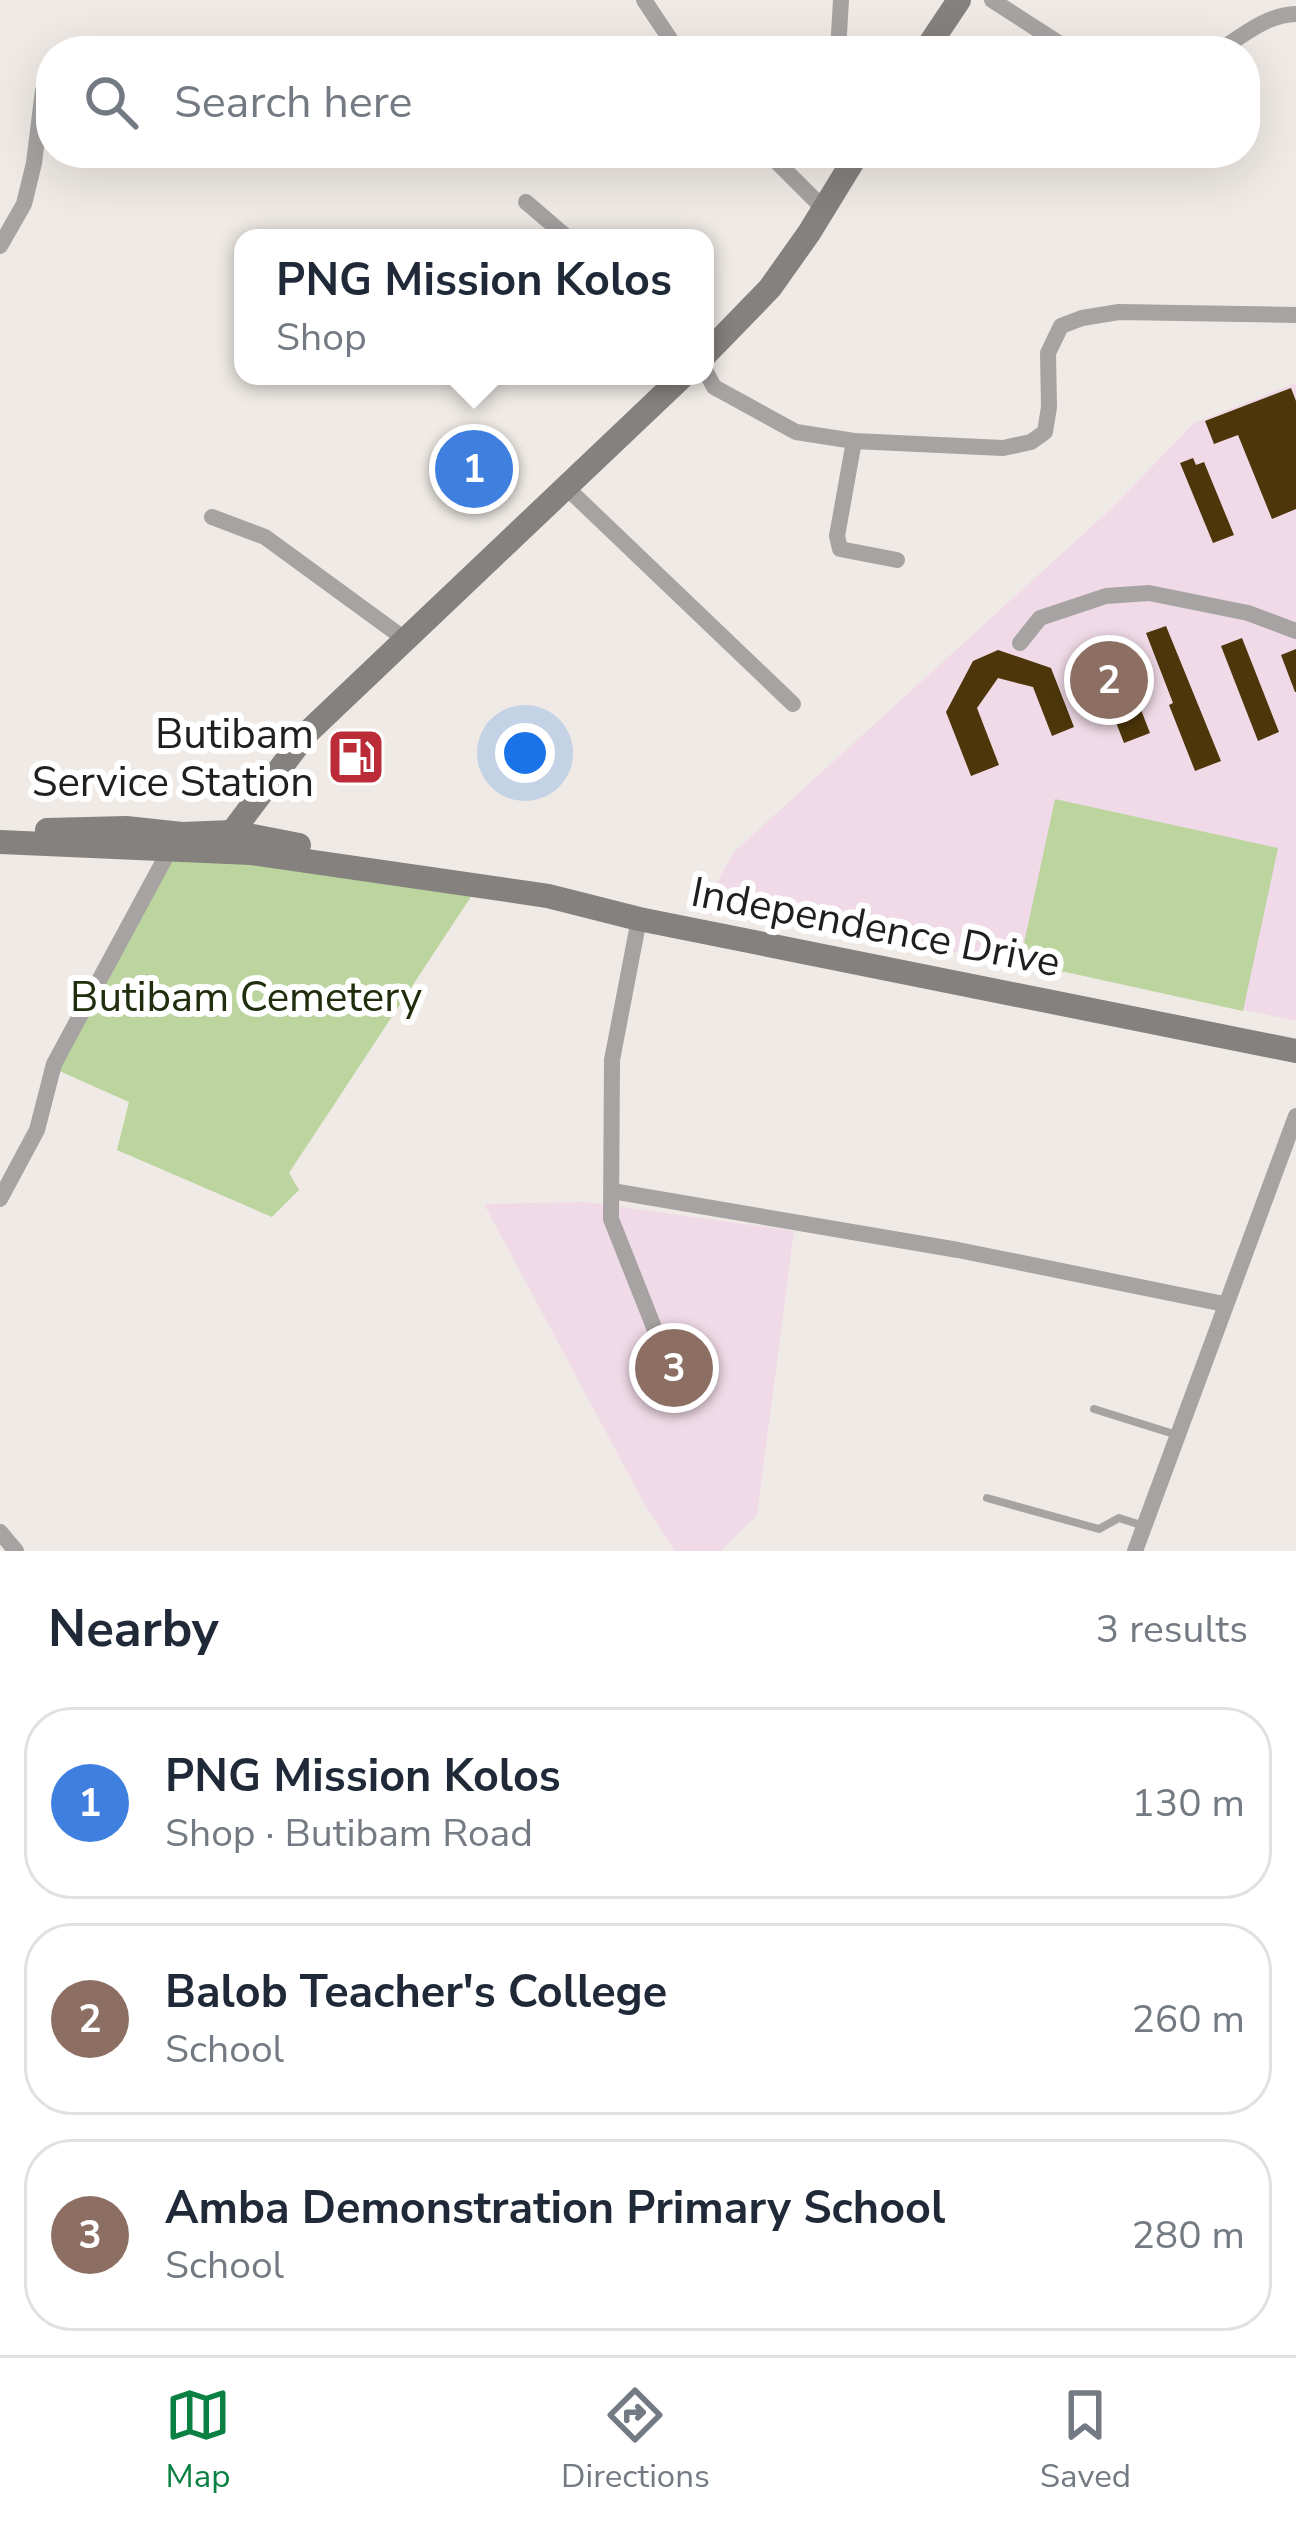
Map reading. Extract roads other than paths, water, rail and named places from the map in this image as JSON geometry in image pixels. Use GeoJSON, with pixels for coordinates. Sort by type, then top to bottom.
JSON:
{"type":"FeatureCollection","features":[{"type":"Feature","properties":{"kind":"main road"},"geometry":{"type":"LineString","coordinates":[[935,36],[959,0]]}},
{"type":"Feature","properties":{"kind":"main road"},"geometry":{"type":"LineString","coordinates":[[714,346],[770,288],[846,168]]}},
{"type":"Feature","properties":{"kind":"main road"},"geometry":{"type":"LineString","coordinates":[[176,841],[237,811],[307,733],[674,385]]}},
{"type":"Feature","properties":{"kind":"main road"},"geometry":{"type":"LineString","coordinates":[[241,842],[307,733]]}},
{"type":"Feature","properties":{"kind":"main road","name":"Independence Drive"},"geometry":{"type":"LineString","coordinates":[[0,838],[126,827],[176,841],[241,842],[548,896],[639,919],[1296,1051]]}},
{"type":"Feature","properties":{"kind":"street"},"geometry":{"type":"LineString","coordinates":[[644,0],[668,36]]}},
{"type":"Feature","properties":{"kind":"street"},"geometry":{"type":"LineString","coordinates":[[839,36],[841,0]]}},
{"type":"Feature","properties":{"kind":"street"},"geometry":{"type":"LineString","coordinates":[[992,0],[1048,36]]}},
{"type":"Feature","properties":{"kind":"street"},"geometry":{"type":"LineString","coordinates":[[1241,36],[1260,23],[1296,14]]}},
{"type":"Feature","properties":{"kind":"street"},"geometry":{"type":"LineString","coordinates":[[0,246],[24,204],[36,148]]}},
{"type":"Feature","properties":{"kind":"street"},"geometry":{"type":"LineString","coordinates":[[783,168],[824,209]]}},
{"type":"Feature","properties":{"kind":"street"},"geometry":{"type":"LineString","coordinates":[[526,202],[558,229]]}},
{"type":"Feature","properties":{"kind":"street"},"geometry":{"type":"LineString","coordinates":[[713,385],[796,432],[854,441],[1003,448],[1031,442],[1046,432],[1048,353],[1061,326],[1119,312],[1296,315]]}},
{"type":"Feature","properties":{"kind":"street"},"geometry":{"type":"LineString","coordinates":[[854,441],[837,536],[840,549],[897,560]]}},
{"type":"Feature","properties":{"kind":"street"},"geometry":{"type":"LineString","coordinates":[[567,488],[793,704]]}},
{"type":"Feature","properties":{"kind":"street"},"geometry":{"type":"LineString","coordinates":[[212,517],[265,537],[406,640]]}},
{"type":"Feature","properties":{"kind":"street"},"geometry":{"type":"LineString","coordinates":[[1020,643],[1040,618],[1106,596],[1149,593],[1248,613],[1296,631]]}},
{"type":"Feature","properties":{"kind":"street"},"geometry":{"type":"LineString","coordinates":[[0,1199],[38,1130],[54,1064],[176,841]]}},
{"type":"Feature","properties":{"kind":"street"},"geometry":{"type":"LineString","coordinates":[[639,919],[612,1060],[611,1219],[682,1398]]}},
{"type":"Feature","properties":{"kind":"street"},"geometry":{"type":"LineString","coordinates":[[1135,1551],[1296,1116]]}},
{"type":"Feature","properties":{"kind":"street"},"geometry":{"type":"LineString","coordinates":[[612,1192],[958,1250],[1224,1304]]}},
{"type":"Feature","properties":{"kind":"street"},"geometry":{"type":"LineString","coordinates":[[0,1532],[16,1551]]}},
{"type":"Feature","properties":{"kind":"lane"},"geometry":{"type":"LineString","coordinates":[[1094,1409],[1177,1435]]}},
{"type":"Feature","properties":{"kind":"lane"},"geometry":{"type":"LineString","coordinates":[[987,1498],[1100,1529],[1119,1517],[1144,1526]]}},
{"type":"Feature","properties":{"kind":"place","name":"PNG Mission Kolos"},"geometry":{"type":"Point","coordinates":[474,469]}},
{"type":"Feature","properties":{"kind":"place","name":"Balob Teacher's College"},"geometry":{"type":"Point","coordinates":[1109,680]}},
{"type":"Feature","properties":{"kind":"place","name":"Butibam Service Station"},"geometry":{"type":"Point","coordinates":[356,757]}},
{"type":"Feature","properties":{"kind":"place","name":"Amba Demonstration Primary School"},"geometry":{"type":"Point","coordinates":[674,1368]}},
{"type":"Feature","properties":{"kind":"park label","name":"Butibam Cemetery"},"geometry":{"type":"Point","coordinates":[246,996]}}]}
